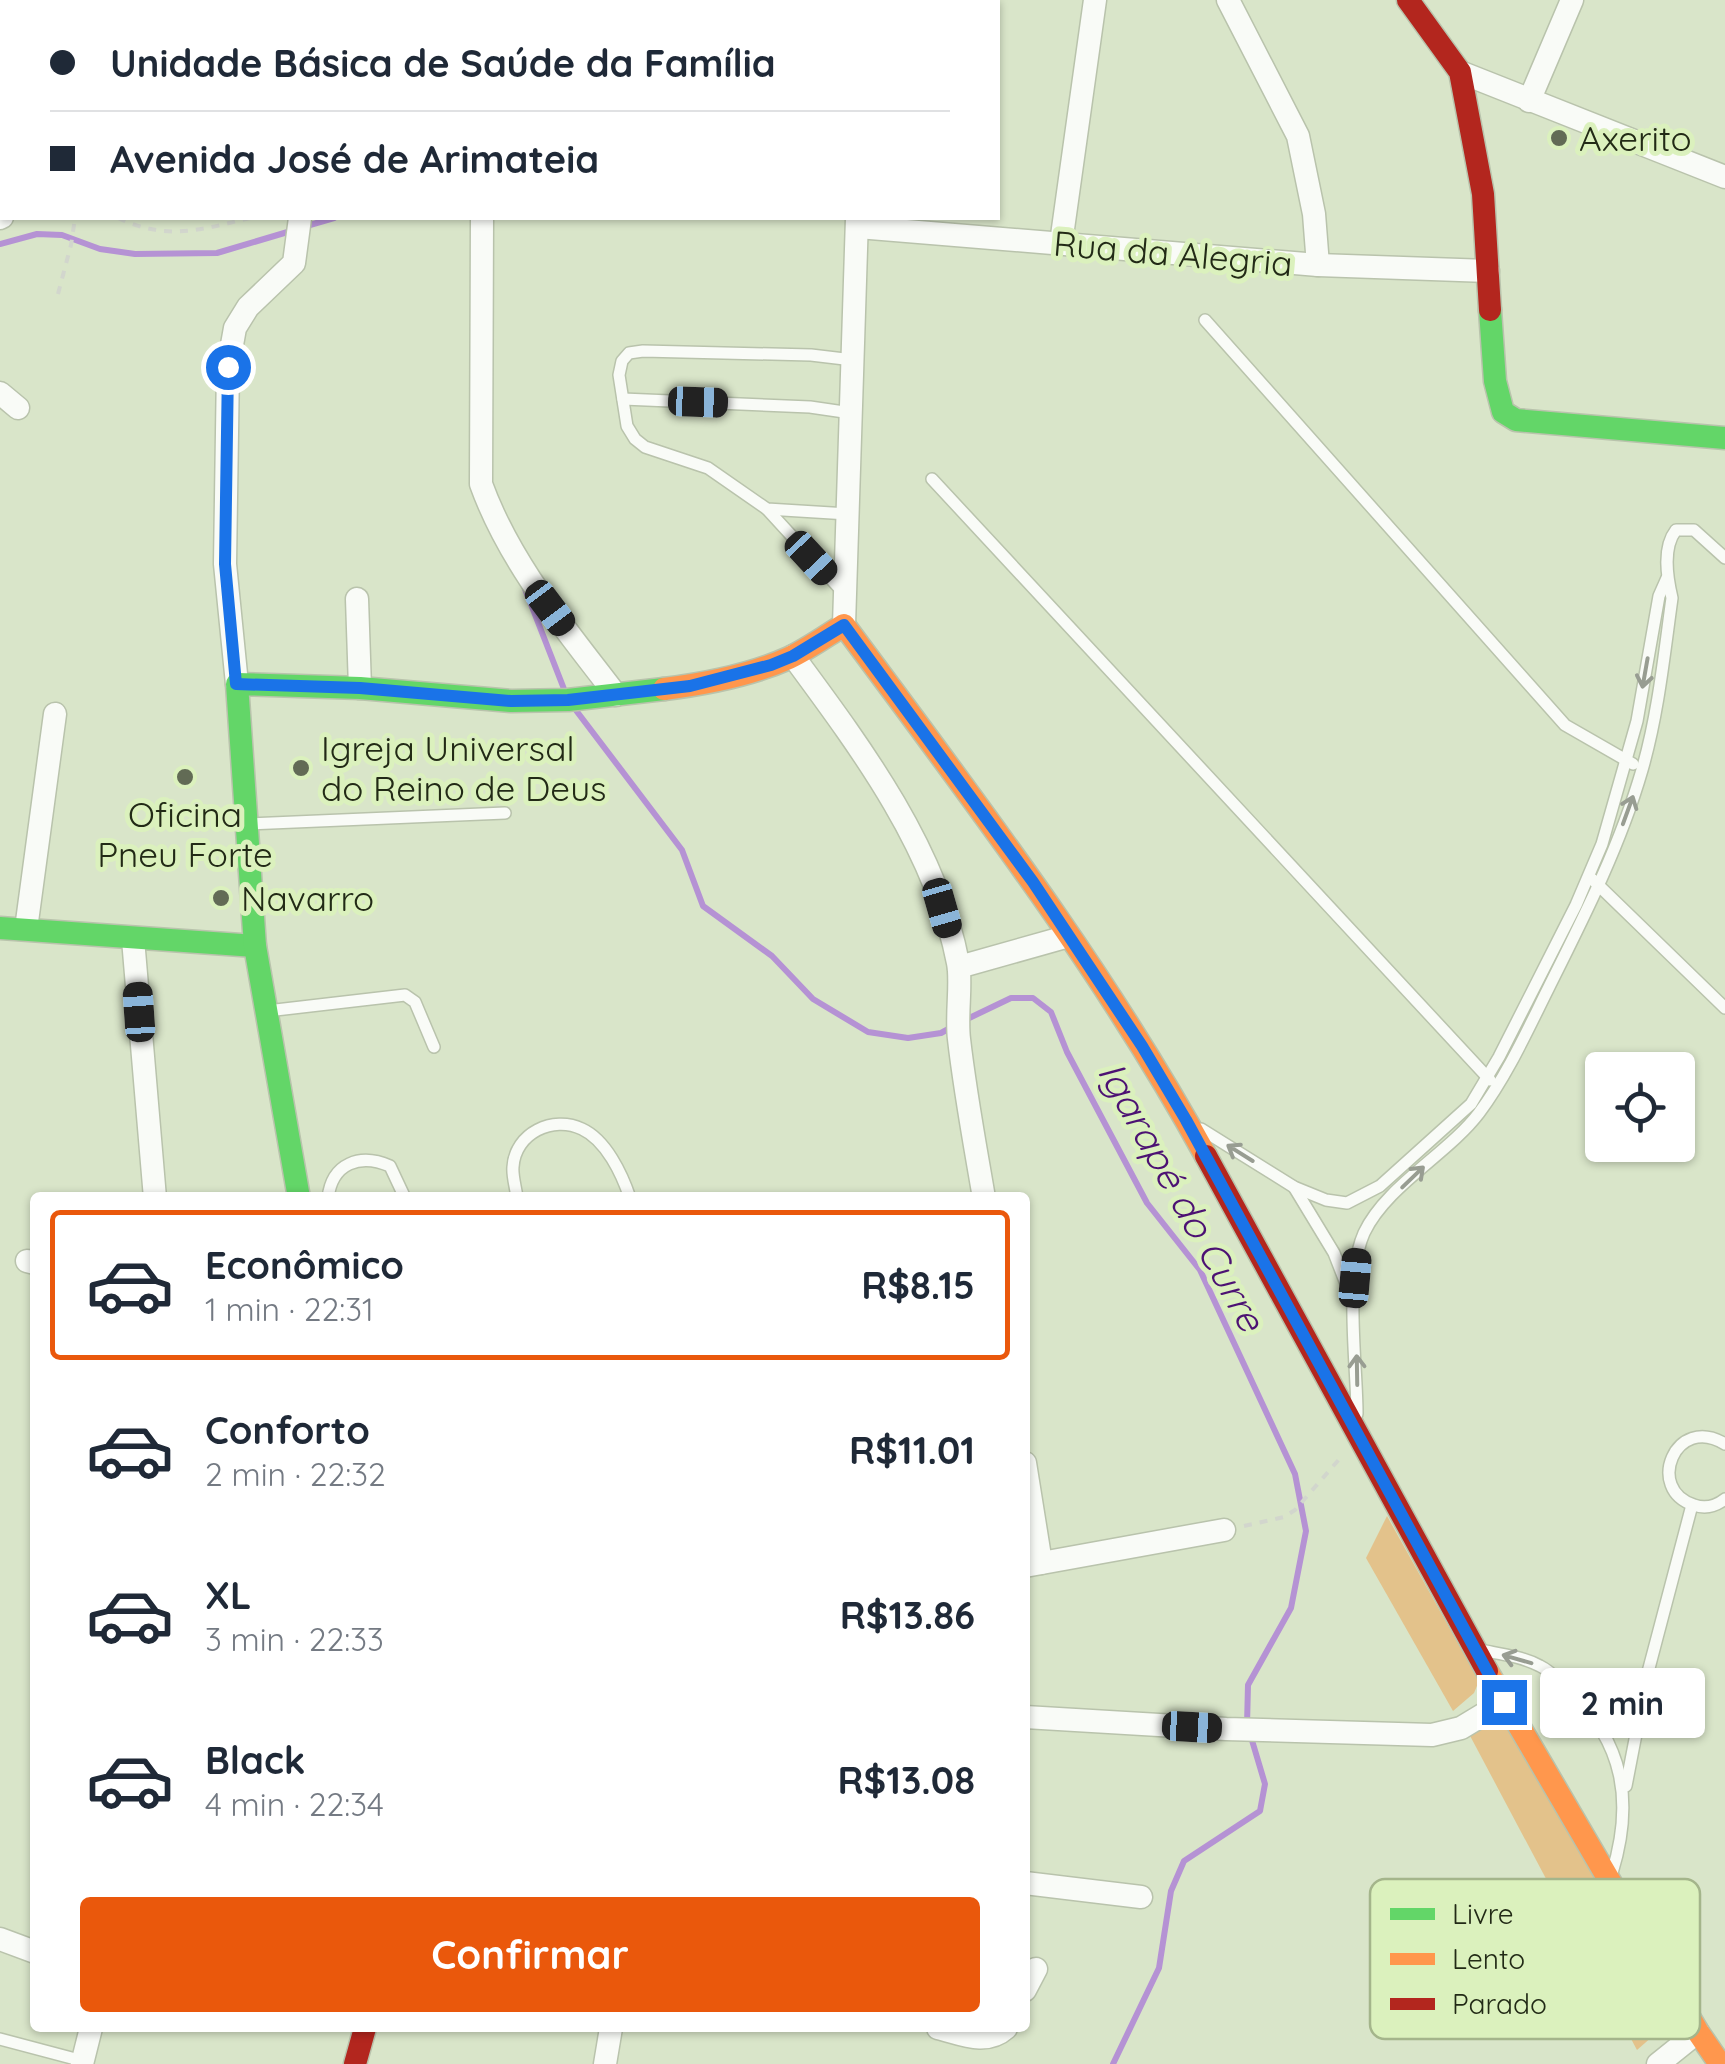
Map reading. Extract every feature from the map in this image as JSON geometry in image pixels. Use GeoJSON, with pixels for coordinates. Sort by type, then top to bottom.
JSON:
{"type":"FeatureCollection","features":[{"type":"Feature","properties":{"kind":"street"},"geometry":{"type":"LineString","coordinates":[[1060,243],[1094,0]]}},
{"type":"Feature","properties":{"kind":"street"},"geometry":{"type":"LineString","coordinates":[[1228,0],[1298,136],[1314,214],[1318,265]]}},
{"type":"Feature","properties":{"kind":"street"},"geometry":{"type":"LineString","coordinates":[[1408,0],[1460,72],[1483,194],[1495,381],[1503,412],[1516,420],[1725,438]]}},
{"type":"Feature","properties":{"kind":"street"},"geometry":{"type":"LineString","coordinates":[[1529,101],[1572,0]]}},
{"type":"Feature","properties":{"kind":"street"},"geometry":{"type":"LineString","coordinates":[[1460,72],[1725,178]]}},
{"type":"Feature","properties":{"kind":"street"},"geometry":{"type":"LineString","coordinates":[[298,1192],[255,946],[225,564],[228,367],[235,328],[258,296],[294,262],[300,220]]}},
{"type":"Feature","properties":{"kind":"street"},"geometry":{"type":"LineString","coordinates":[[482,220],[480,484],[527,579],[616,694]]}},
{"type":"Feature","properties":{"kind":"street"},"geometry":{"type":"LineString","coordinates":[[857,222],[844,625],[1033,882],[1142,1046],[1504,1702],[1607,1879]]}},
{"type":"Feature","properties":{"kind":"street","name":"Rua da Alegria"},"geometry":{"type":"LineString","coordinates":[[857,222],[1318,265],[1488,271]]}},
{"type":"Feature","properties":{"kind":"street"},"geometry":{"type":"LineString","coordinates":[[357,600],[360,688]]}},
{"type":"Feature","properties":{"kind":"street"},"geometry":{"type":"LineString","coordinates":[[236,684],[360,688],[511,701],[568,700],[690,686],[771,665],[844,625]]}},
{"type":"Feature","properties":{"kind":"street"},"geometry":{"type":"LineString","coordinates":[[793,656],[836,714],[918,845],[942,908],[960,967],[956,1004],[959,1039],[983,1192]]}},
{"type":"Feature","properties":{"kind":"street"},"geometry":{"type":"LineString","coordinates":[[26,928],[55,714]]}},
{"type":"Feature","properties":{"kind":"street"},"geometry":{"type":"LineString","coordinates":[[0,928],[255,946]]}},
{"type":"Feature","properties":{"kind":"street"},"geometry":{"type":"LineString","coordinates":[[960,967],[1069,936]]}},
{"type":"Feature","properties":{"kind":"street"},"geometry":{"type":"LineString","coordinates":[[134,939],[155,1192]]}},
{"type":"Feature","properties":{"kind":"street"},"geometry":{"type":"LineString","coordinates":[[1030,1526],[1033,1564],[1224,1530]]}},
{"type":"Feature","properties":{"kind":"street"},"geometry":{"type":"LineString","coordinates":[[1030,1717],[1226,1729],[1432,1735],[1461,1728],[1504,1702]]}},
{"type":"Feature","properties":{"kind":"street"},"geometry":{"type":"LineString","coordinates":[[1030,1884],[1141,1896]]}},
{"type":"Feature","properties":{"kind":"street"},"geometry":{"type":"LineString","coordinates":[[0,1939],[30,1950]]}},
{"type":"Feature","properties":{"kind":"street"},"geometry":{"type":"LineString","coordinates":[[1030,1980],[1036,1969]]}},
{"type":"Feature","properties":{"kind":"street"},"geometry":{"type":"LineString","coordinates":[[83,2062],[90,2032]]}},
{"type":"Feature","properties":{"kind":"street"},"geometry":{"type":"LineString","coordinates":[[355,2064],[364,2032]]}},
{"type":"Feature","properties":{"kind":"street"},"geometry":{"type":"LineString","coordinates":[[605,2064],[610,2032]]}},
{"type":"Feature","properties":{"kind":"street"},"geometry":{"type":"LineString","coordinates":[[954,2032],[982,2039],[995,2038],[1002,2032]]}},
{"type":"Feature","properties":{"kind":"street"},"geometry":{"type":"LineString","coordinates":[[1700,2035],[1720,2064]]}},
{"type":"Feature","properties":{"kind":"street"},"geometry":{"type":"LineString","coordinates":[[1658,2064],[1689,2039]]}},
{"type":"Feature","properties":{"kind":"lane"},"geometry":{"type":"LineString","coordinates":[[1205,320],[1558,718],[1573,732],[1642,768]]}},
{"type":"Feature","properties":{"kind":"lane"},"geometry":{"type":"LineString","coordinates":[[845,594],[767,509],[719,474],[645,447],[635,439],[627,426],[619,375],[622,361],[629,353],[811,355],[853,360]]}},
{"type":"Feature","properties":{"kind":"lane"},"geometry":{"type":"LineString","coordinates":[[623,399],[810,407],[851,413]]}},
{"type":"Feature","properties":{"kind":"lane"},"geometry":{"type":"LineString","coordinates":[[932,478],[1491,1082]]}},
{"type":"Feature","properties":{"kind":"lane"},"geometry":{"type":"LineString","coordinates":[[767,509],[848,514]]}},
{"type":"Feature","properties":{"kind":"lane"},"geometry":{"type":"LineString","coordinates":[[1358,1438],[1353,1302],[1358,1254],[1366,1230],[1401,1189],[1479,1114],[1642,768],[1672,598],[1667,578],[1669,542],[1676,530],[1694,530],[1725,558]]}},
{"type":"Feature","properties":{"kind":"lane"},"geometry":{"type":"LineString","coordinates":[[1593,879],[1638,714],[1658,598],[1667,578]]}},
{"type":"Feature","properties":{"kind":"lane"},"geometry":{"type":"LineString","coordinates":[[247,824],[505,813]]}},
{"type":"Feature","properties":{"kind":"lane"},"geometry":{"type":"LineString","coordinates":[[1593,879],[1725,1008]]}},
{"type":"Feature","properties":{"kind":"lane"},"geometry":{"type":"LineString","coordinates":[[267,1011],[405,996],[415,1002],[434,1047]]}},
{"type":"Feature","properties":{"kind":"lane"},"geometry":{"type":"LineString","coordinates":[[1186,1120],[1294,1187],[1339,1204],[1354,1201],[1380,1186],[1491,1082]]}},
{"type":"Feature","properties":{"kind":"lane"},"geometry":{"type":"LineString","coordinates":[[516,1192],[513,1167],[519,1146],[532,1132],[555,1123],[583,1129],[604,1148],[628,1192]]}},
{"type":"Feature","properties":{"kind":"lane"},"geometry":{"type":"LineString","coordinates":[[329,1192],[333,1177],[348,1162],[375,1159],[390,1166],[402,1192]]}},
{"type":"Feature","properties":{"kind":"lane"},"geometry":{"type":"LineString","coordinates":[[1294,1187],[1334,1253],[1353,1302]]}},
{"type":"Feature","properties":{"kind":"lane"},"geometry":{"type":"LineString","coordinates":[[1725,1444],[1702,1436],[1678,1448],[1670,1460],[1669,1474],[1680,1498],[1692,1505],[1706,1507],[1725,1499]]}},
{"type":"Feature","properties":{"kind":"lane"},"geometry":{"type":"LineString","coordinates":[[1610,1879],[1623,1839],[1624,1794],[1648,1672],[1692,1505]]}},
{"type":"Feature","properties":{"kind":"lane"},"geometry":{"type":"LineString","coordinates":[[1474,1648],[1542,1666],[1590,1710],[1613,1750],[1624,1794]]}},
{"type":"Feature","properties":{"kind":"lane"},"geometry":{"type":"LineString","coordinates":[[1590,1710],[1648,1672]]}},
{"type":"Feature","properties":{"kind":"lane"},"geometry":{"type":"LineString","coordinates":[[0,2039],[83,2062]]}},
{"type":"Feature","properties":{"kind":"path"},"geometry":{"type":"LineString","coordinates":[[58,294],[74,220]]}},
{"type":"Feature","properties":{"kind":"path"},"geometry":{"type":"LineString","coordinates":[[122,220],[184,234],[242,220]]}},
{"type":"Feature","properties":{"kind":"path"},"geometry":{"type":"LineString","coordinates":[[1224,1530],[1267,1522],[1294,1510],[1358,1438]]}},
{"type":"Feature","properties":{"kind":"shaded area"},"geometry":{"type":"Polygon","coordinates":[[[1387,1516],[1479,1681],[1474,1693],[1453,1711],[1366,1558],[1387,1516]]]}},
{"type":"Feature","properties":{"kind":"shaded area"},"geometry":{"type":"Polygon","coordinates":[[[1503,1712],[1600,1879],[1546,1879],[1468,1732],[1503,1712]]]}},
{"type":"Feature","properties":{"kind":"shaded area"},"geometry":{"type":"Polygon","coordinates":[[[1631,2039],[1650,2039],[1637,2050],[1631,2039]]]}},
{"type":"Feature","properties":{"kind":"waterway"},"geometry":{"type":"LineString","coordinates":[[303,227],[327,220]]}},
{"type":"Feature","properties":{"kind":"waterway"},"geometry":{"type":"LineString","coordinates":[[0,244],[37,234],[62,235],[100,249],[135,254],[217,253],[291,231]]}},
{"type":"Feature","properties":{"kind":"waterway","name":"Igarapé do Curre"},"geometry":{"type":"LineString","coordinates":[[525,589],[564,689]]}},
{"type":"Feature","properties":{"kind":"waterway","name":"Igarapé do Curre"},"geometry":{"type":"LineString","coordinates":[[575,709],[682,850],[703,906],[772,956],[813,999],[868,1032],[908,1038],[941,1033],[952,1027]]}},
{"type":"Feature","properties":{"kind":"waterway","name":"Igarapé do Curre"},"geometry":{"type":"LineString","coordinates":[[963,1021],[1011,998],[1033,998],[1051,1012],[1067,1052],[1147,1203],[1200,1270],[1295,1474],[1306,1531],[1291,1608],[1248,1685],[1247,1725]]}},
{"type":"Feature","properties":{"kind":"waterway","name":"Igarapé do Curre"},"geometry":{"type":"LineString","coordinates":[[1113,2064],[1159,1968],[1171,1891],[1184,1861],[1260,1811],[1265,1784],[1251,1737]]}},
{"type":"Feature","properties":{"kind":"traffic: fast"},"geometry":{"type":"LineString","coordinates":[[1490,310],[1495,381],[1503,412],[1516,420],[1725,438]]}},
{"type":"Feature","properties":{"kind":"traffic: fast"},"geometry":{"type":"LineString","coordinates":[[298,1192],[255,946],[237,684],[360,688],[511,701],[568,700],[664,689]]}},
{"type":"Feature","properties":{"kind":"traffic: fast"},"geometry":{"type":"LineString","coordinates":[[0,928],[255,946]]}},
{"type":"Feature","properties":{"kind":"traffic: slow"},"geometry":{"type":"LineString","coordinates":[[664,689],[728,678],[774,664],[844,625],[1080,951],[1206,1156]]}},
{"type":"Feature","properties":{"kind":"traffic: slow"},"geometry":{"type":"LineString","coordinates":[[1487,1671],[1609,1879]]}},
{"type":"Feature","properties":{"kind":"traffic: slow"},"geometry":{"type":"LineString","coordinates":[[1700,2035],[1720,2064]]}},
{"type":"Feature","properties":{"kind":"traffic: jam"},"geometry":{"type":"LineString","coordinates":[[1408,0],[1460,72],[1483,194],[1490,310]]}},
{"type":"Feature","properties":{"kind":"traffic: jam"},"geometry":{"type":"LineString","coordinates":[[1206,1156],[1487,1671]]}},
{"type":"Feature","properties":{"kind":"traffic: jam"},"geometry":{"type":"LineString","coordinates":[[355,2064],[364,2032]]}},
{"type":"Feature","properties":{"kind":"place","name":"Axerito"},"geometry":{"type":"Point","coordinates":[1559,138]}},
{"type":"Feature","properties":{"kind":"place","name":"Igreja Universal do Reino de Deus"},"geometry":{"type":"Point","coordinates":[301,768]}},
{"type":"Feature","properties":{"kind":"place","name":"Oficina Pneu Forte"},"geometry":{"type":"Point","coordinates":[185,777]}},
{"type":"Feature","properties":{"kind":"place","name":"Navarro"},"geometry":{"type":"Point","coordinates":[221,898]}},
{"type":"Feature","properties":{"kind":"route"},"geometry":{"type":"LineString","coordinates":[[228,367],[225,564],[236,684],[360,688],[511,701],[568,700],[690,686],[771,665],[844,625],[1033,882],[1142,1046],[1504,1702]]}}]}
